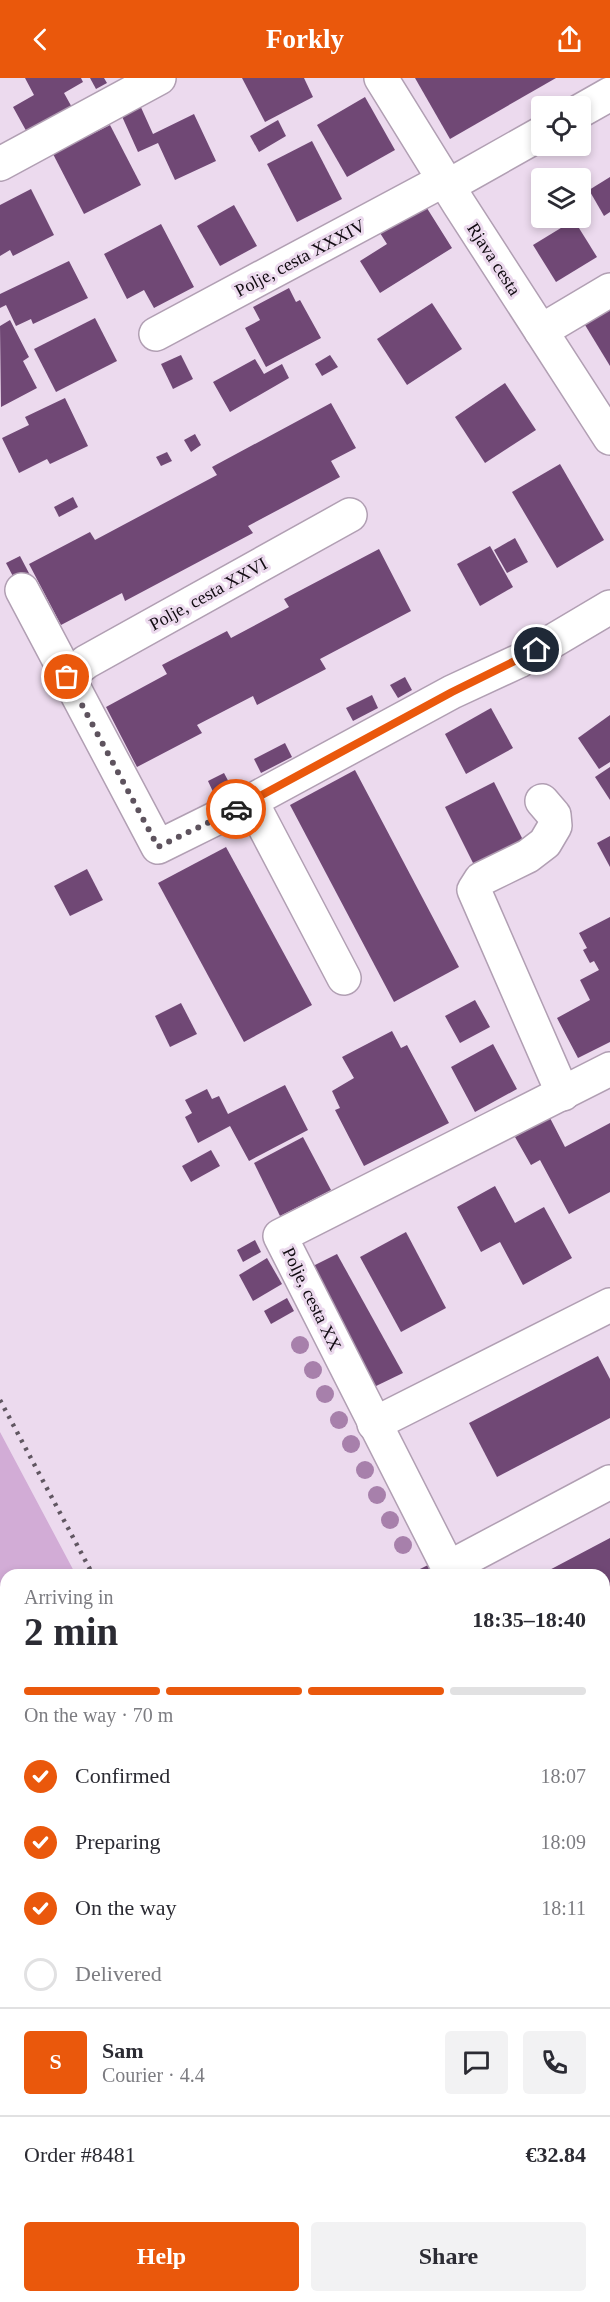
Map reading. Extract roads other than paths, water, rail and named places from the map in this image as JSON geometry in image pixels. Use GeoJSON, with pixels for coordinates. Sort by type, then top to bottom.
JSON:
{"type":"FeatureCollection","features":[{"type":"Feature","properties":{"kind":"street"},"geometry":{"type":"LineString","coordinates":[[0,164],[159,78]]}},
{"type":"Feature","properties":{"kind":"street","name":"Rjava cesta"},"geometry":{"type":"LineString","coordinates":[[381,78],[610,438]]}},
{"type":"Feature","properties":{"kind":"street"},"geometry":{"type":"LineString","coordinates":[[591,105],[610,94]]}},
{"type":"Feature","properties":{"kind":"street","name":"Polje, cesta XXXIV"},"geometry":{"type":"LineString","coordinates":[[156,334],[531,139]]}},
{"type":"Feature","properties":{"kind":"street"},"geometry":{"type":"LineString","coordinates":[[541,332],[610,290]]}},
{"type":"Feature","properties":{"kind":"street","name":"Polje, cesta XXVI"},"geometry":{"type":"LineString","coordinates":[[67,677],[86,662],[350,515]]}},
{"type":"Feature","properties":{"kind":"street"},"geometry":{"type":"LineString","coordinates":[[22,590],[158,847],[251,801],[452,692],[519,661],[610,607]]}},
{"type":"Feature","properties":{"kind":"street"},"geometry":{"type":"LineString","coordinates":[[251,801],[344,978]]}},
{"type":"Feature","properties":{"kind":"street"},"geometry":{"type":"LineString","coordinates":[[542,801],[554,815],[555,826],[545,843],[528,856],[481,879],[474,890],[563,1094]]}},
{"type":"Feature","properties":{"kind":"street","name":"Polje, cesta XX"},"geometry":{"type":"LineString","coordinates":[[374,1424],[280,1236],[610,1069]]}},
{"type":"Feature","properties":{"kind":"street"},"geometry":{"type":"LineString","coordinates":[[449,1569],[374,1424],[610,1305]]}},
{"type":"Feature","properties":{"kind":"street"},"geometry":{"type":"LineString","coordinates":[[454,1569],[610,1482]]}},
{"type":"Feature","properties":{"kind":"railway"},"geometry":{"type":"LineString","coordinates":[[0,1400],[90,1569]]}}]}
